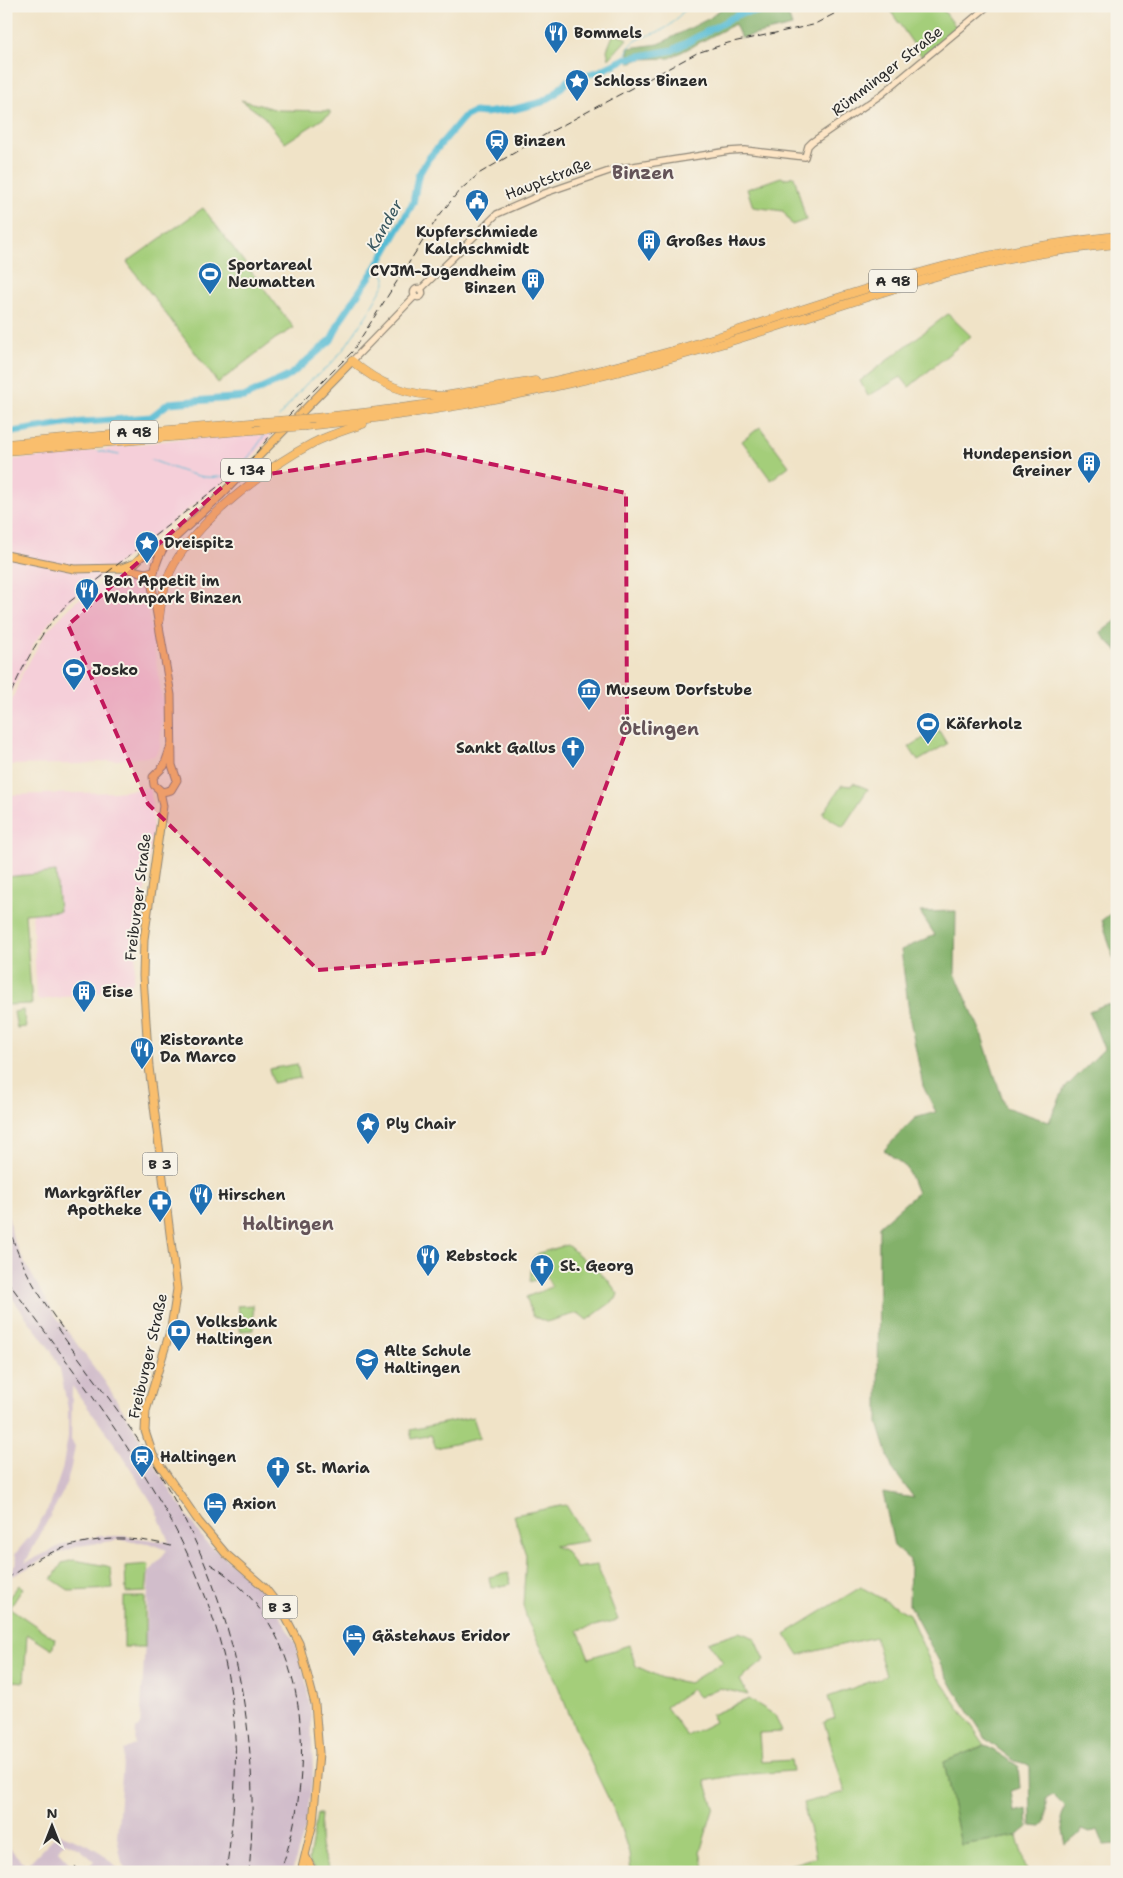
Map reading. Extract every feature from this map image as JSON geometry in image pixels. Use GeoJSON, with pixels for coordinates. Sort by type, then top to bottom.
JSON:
{"type":"FeatureCollection","features":[{"type":"Feature","properties":{"kind":"highway","name":"A 98"},"geometry":{"type":"LineString","coordinates":[[6,444],[314,418],[441,403],[567,378],[684,347],[946,265],[1022,249],[1117,236]]}},
{"type":"Feature","properties":{"kind":"highway","name":"A 98"},"geometry":{"type":"LineString","coordinates":[[6,451],[377,419],[484,403],[567,386],[705,349],[948,273],[1023,256],[1117,244]]}},
{"type":"Feature","properties":{"kind":"highway"},"geometry":{"type":"LineString","coordinates":[[352,361],[381,383],[413,394],[430,396],[444,396],[538,380],[567,378]]}},
{"type":"Feature","properties":{"kind":"highway"},"geometry":{"type":"LineString","coordinates":[[158,620],[163,591],[176,561],[197,533],[234,497],[273,468],[313,443],[377,419]]}},
{"type":"Feature","properties":{"kind":"main road","name":"Rümminger Straße"},"geometry":{"type":"LineString","coordinates":[[804,157],[808,146],[812,142],[882,94],[988,6]]}},
{"type":"Feature","properties":{"kind":"main road","name":"Hauptstraße"},"geometry":{"type":"LineString","coordinates":[[352,361],[415,296],[422,296],[421,289],[497,214],[568,185],[622,168],[745,150],[804,157]]}},
{"type":"Feature","properties":{"kind":"main road","name":"L 134"},"geometry":{"type":"LineString","coordinates":[[150,555],[163,549],[227,490],[352,361]]}},
{"type":"Feature","properties":{"kind":"main road","name":"L 134"},"geometry":{"type":"LineString","coordinates":[[156,562],[163,549]]}},
{"type":"Feature","properties":{"kind":"main road"},"geometry":{"type":"LineString","coordinates":[[6,555],[39,564],[74,569],[123,568],[142,572],[153,571]]}},
{"type":"Feature","properties":{"kind":"main road"},"geometry":{"type":"LineString","coordinates":[[123,568],[142,556],[150,555],[156,562],[152,586],[171,695],[171,746],[173,770],[177,783],[170,791],[160,791],[154,785],[153,779],[156,772],[164,766],[171,746]]}},
{"type":"Feature","properties":{"kind":"main road"},"geometry":{"type":"LineString","coordinates":[[138,560],[142,572],[152,586]]}},
{"type":"Feature","properties":{"kind":"main road"},"geometry":{"type":"LineString","coordinates":[[160,768],[173,770]]}},
{"type":"Feature","properties":{"kind":"main road","name":"Freiburger Straße"},"geometry":{"type":"LineString","coordinates":[[160,791],[163,806]]}},
{"type":"Feature","properties":{"kind":"main road","name":"Freiburger Straße"},"geometry":{"type":"LineString","coordinates":[[170,791],[163,806],[144,939],[143,976],[149,1067],[178,1289],[171,1328],[145,1414],[146,1436],[153,1455],[203,1528],[226,1554],[265,1588],[282,1610],[295,1633],[305,1661],[315,1704],[318,1769],[314,1816],[306,1856]]}},
{"type":"Feature","properties":{"kind":"main road"},"geometry":{"type":"LineString","coordinates":[[302,1871],[312,1872],[306,1856]]}},
{"type":"Feature","properties":{"kind":"main road","name":"B 3"},"geometry":{"type":"LineString","coordinates":[[302,1871],[306,1856]]}},
{"type":"Feature","properties":{"kind":"highlighted area"},"geometry":{"type":"Polygon","coordinates":[[[426,450],[626,493],[627,729],[544,953],[318,970],[148,804],[68,625],[230,480],[426,450]]]}},
{"type":"Feature","properties":{"kind":"shaded area"},"geometry":{"type":"Polygon","coordinates":[[[272,434],[247,464],[67,603],[35,642],[6,704],[6,460],[62,455],[177,439],[272,434]]]}},
{"type":"Feature","properties":{"kind":"shaded area"},"geometry":{"type":"Polygon","coordinates":[[[123,576],[137,582],[146,597],[163,703],[160,748],[154,756],[80,764],[6,765],[6,715],[22,674],[46,632],[75,602],[109,578],[123,576]]]}},
{"type":"Feature","properties":{"kind":"shaded area"},"geometry":{"type":"Polygon","coordinates":[[[147,788],[151,790],[153,828],[133,982],[127,989],[40,1000],[37,998],[32,913],[59,911],[56,872],[6,877],[6,795],[115,792],[147,788]]]}},
{"type":"Feature","properties":{"kind":"shaded area"},"geometry":{"type":"Polygon","coordinates":[[[6,1204],[13,1239],[53,1312],[105,1382],[161,1476],[205,1542],[255,1581],[270,1597],[296,1645],[306,1682],[311,1713],[313,1773],[306,1826],[292,1872],[127,1872],[122,1863],[117,1837],[124,1750],[135,1745],[136,1728],[140,1728],[149,1573],[167,1550],[148,1543],[118,1540],[79,1546],[51,1556],[11,1577],[6,1585],[6,1577],[17,1561],[15,1554],[35,1530],[50,1505],[62,1470],[68,1437],[68,1409],[60,1369],[52,1352],[6,1290],[6,1204]],[[72,1386],[71,1440],[75,1446],[70,1472],[64,1490],[25,1563],[66,1543],[100,1536],[123,1536],[169,1542],[154,1506],[119,1450],[72,1386]]]}},
{"type":"Feature","properties":{"kind":"shaded area"},"geometry":{"type":"Polygon","coordinates":[[[58,1833],[87,1844],[103,1854],[121,1872],[83,1872],[94,1861],[80,1849],[65,1842],[58,1851],[73,1867],[76,1865],[82,1872],[12,1872],[6,1864],[6,1844],[26,1866],[58,1833]]]}},
{"type":"Feature","properties":{"kind":"green space"},"geometry":{"type":"Polygon","coordinates":[[[724,6],[813,6],[788,14],[792,26],[741,38],[735,24],[670,58],[640,59],[630,63],[628,48],[659,44],[710,18],[724,6]]]}},
{"type":"Feature","properties":{"kind":"green space"},"geometry":{"type":"Polygon","coordinates":[[[887,6],[940,6],[957,28],[923,58],[887,6]]]}},
{"type":"Feature","properties":{"kind":"green space"},"geometry":{"type":"Polygon","coordinates":[[[614,33],[627,39],[609,59],[607,50],[614,33]]]}},
{"type":"Feature","properties":{"kind":"green space"},"geometry":{"type":"Polygon","coordinates":[[[241,100],[278,110],[330,111],[330,114],[285,143],[264,117],[241,100]]]}},
{"type":"Feature","properties":{"kind":"green space"},"geometry":{"type":"Polygon","coordinates":[[[794,176],[806,220],[792,225],[783,211],[753,207],[747,189],[781,177],[785,179],[794,176]]]}},
{"type":"Feature","properties":{"kind":"green space","name":"Sportareal Neumatten"},"geometry":{"type":"Polygon","coordinates":[[[203,208],[294,328],[275,339],[218,383],[127,262],[203,208]]]}},
{"type":"Feature","properties":{"kind":"green space"},"geometry":{"type":"Polygon","coordinates":[[[948,314],[971,336],[909,387],[901,377],[868,396],[860,381],[948,314]]]}},
{"type":"Feature","properties":{"kind":"green space"},"geometry":{"type":"Polygon","coordinates":[[[760,427],[789,466],[771,480],[742,441],[760,427]]]}},
{"type":"Feature","properties":{"kind":"green space"},"geometry":{"type":"Polygon","coordinates":[[[1117,620],[1117,651],[1100,633],[1117,620]]]}},
{"type":"Feature","properties":{"kind":"green space","name":"Käferholz"},"geometry":{"type":"Polygon","coordinates":[[[938,729],[947,744],[918,761],[909,747],[938,729]]]}},
{"type":"Feature","properties":{"kind":"green space"},"geometry":{"type":"Polygon","coordinates":[[[853,783],[868,789],[843,827],[823,814],[842,785],[851,786],[853,783]]]}},
{"type":"Feature","properties":{"kind":"green space"},"geometry":{"type":"Polygon","coordinates":[[[56,872],[59,911],[25,914],[32,1004],[6,1005],[6,877],[56,872]]]}},
{"type":"Feature","properties":{"kind":"green space"},"geometry":{"type":"Polygon","coordinates":[[[1117,909],[1117,970],[1102,920],[1117,909]]]}},
{"type":"Feature","properties":{"kind":"green space"},"geometry":{"type":"Polygon","coordinates":[[[956,911],[955,973],[980,1030],[1005,1107],[1049,1122],[1064,1089],[1104,1049],[1089,1011],[1104,1005],[1117,1004],[1117,1844],[1104,1845],[1098,1830],[1090,1833],[1081,1830],[1066,1845],[1061,1820],[1065,1807],[1053,1795],[1046,1799],[1046,1821],[1042,1827],[1031,1826],[1030,1767],[1014,1761],[987,1740],[954,1689],[909,1605],[910,1560],[894,1546],[883,1493],[914,1498],[892,1468],[878,1423],[879,1226],[917,1193],[907,1168],[884,1150],[915,1118],[936,1112],[923,1086],[910,1020],[901,950],[935,935],[920,912],[956,911]]]}},
{"type":"Feature","properties":{"kind":"green space"},"geometry":{"type":"Polygon","coordinates":[[[23,1010],[26,1027],[17,1028],[14,1012],[23,1010]]]}},
{"type":"Feature","properties":{"kind":"green space"},"geometry":{"type":"Polygon","coordinates":[[[297,1064],[300,1078],[273,1083],[269,1069],[297,1064]]]}},
{"type":"Feature","properties":{"kind":"green space"},"geometry":{"type":"Polygon","coordinates":[[[567,1245],[608,1280],[618,1294],[616,1299],[587,1320],[578,1313],[546,1322],[533,1316],[526,1297],[552,1287],[546,1276],[530,1282],[532,1259],[539,1253],[567,1245]]]}},
{"type":"Feature","properties":{"kind":"green space"},"geometry":{"type":"Polygon","coordinates":[[[253,1305],[254,1330],[240,1331],[240,1314],[237,1306],[253,1305]]]}},
{"type":"Feature","properties":{"kind":"green space"},"geometry":{"type":"Polygon","coordinates":[[[473,1417],[480,1438],[436,1448],[431,1435],[412,1439],[410,1430],[473,1417]]]}},
{"type":"Feature","properties":{"kind":"green space"},"geometry":{"type":"Polygon","coordinates":[[[566,1505],[588,1541],[554,1546],[566,1551],[576,1568],[597,1565],[618,1620],[578,1630],[589,1658],[629,1645],[636,1666],[662,1678],[689,1683],[723,1662],[708,1642],[739,1632],[755,1638],[765,1660],[740,1680],[748,1695],[719,1688],[699,1697],[692,1689],[666,1707],[687,1736],[715,1722],[711,1715],[749,1699],[775,1715],[782,1732],[759,1733],[761,1762],[791,1760],[793,1771],[737,1775],[705,1781],[714,1807],[700,1852],[705,1871],[703,1872],[631,1872],[629,1853],[616,1814],[578,1736],[547,1659],[528,1622],[523,1606],[526,1556],[514,1515],[566,1505]]]}},
{"type":"Feature","properties":{"kind":"green space"},"geometry":{"type":"Polygon","coordinates":[[[74,1560],[107,1566],[111,1569],[113,1589],[70,1591],[52,1579],[62,1563],[74,1560]]]}},
{"type":"Feature","properties":{"kind":"green space"},"geometry":{"type":"Polygon","coordinates":[[[149,1564],[146,1592],[126,1593],[125,1566],[149,1564]]]}},
{"type":"Feature","properties":{"kind":"green space"},"geometry":{"type":"Polygon","coordinates":[[[508,1573],[511,1584],[491,1588],[489,1577],[508,1573]]]}},
{"type":"Feature","properties":{"kind":"green space"},"geometry":{"type":"Polygon","coordinates":[[[19,1585],[23,1588],[10,1608],[55,1639],[52,1650],[27,1634],[24,1682],[13,1681],[9,1697],[6,1779],[6,1601],[19,1585]]]}},
{"type":"Feature","properties":{"kind":"green space"},"geometry":{"type":"Polygon","coordinates":[[[861,1587],[909,1614],[935,1673],[985,1745],[944,1762],[961,1845],[1017,1836],[1027,1872],[767,1872],[816,1857],[803,1803],[845,1792],[824,1722],[835,1718],[828,1697],[886,1676],[875,1637],[799,1655],[785,1634],[861,1587]]]}},
{"type":"Feature","properties":{"kind":"green space"},"geometry":{"type":"Polygon","coordinates":[[[124,1597],[145,1597],[145,1647],[124,1647],[124,1597]]]}},
{"type":"Feature","properties":{"kind":"green space"},"geometry":{"type":"Polygon","coordinates":[[[985,1745],[1018,1766],[1020,1788],[1011,1791],[1014,1812],[1027,1809],[1028,1827],[1017,1836],[961,1845],[944,1762],[985,1745]]]}},
{"type":"Feature","properties":{"kind":"green space"},"geometry":{"type":"Polygon","coordinates":[[[317,1814],[321,1814],[320,1837],[322,1851],[332,1872],[318,1872],[311,1866],[309,1859],[317,1814]]]}},
{"type":"Feature","properties":{"kind":"waterway"},"geometry":{"type":"LineString","coordinates":[[625,59],[627,51],[634,42],[667,27],[688,6]]}},
{"type":"Feature","properties":{"kind":"waterway","name":"Kander"},"geometry":{"type":"LineString","coordinates":[[6,433],[71,423],[151,417],[169,403],[244,397],[289,376],[331,340],[342,317],[377,266],[413,203],[418,176],[428,159],[464,117],[474,112],[485,113],[515,109],[542,102],[554,95],[568,80],[600,71],[625,59],[673,50],[741,13],[771,10],[777,6]]}},
{"type":"Feature","properties":{"kind":"waterway"},"geometry":{"type":"LineString","coordinates":[[279,417],[305,385],[329,366],[343,350],[368,313],[385,283],[385,277],[377,266]]}},
{"type":"Feature","properties":{"kind":"waterway","name":"Kander"},"geometry":{"type":"LineString","coordinates":[[71,423],[76,428]]}},
{"type":"Feature","properties":{"kind":"waterway"},"geometry":{"type":"LineString","coordinates":[[151,460],[194,475],[206,477],[227,475],[245,461],[267,432]]}},
{"type":"Feature","properties":{"kind":"waterway"},"geometry":{"type":"LineString","coordinates":[[98,451],[119,455]]}},
{"type":"Feature","properties":{"kind":"railway"},"geometry":{"type":"LineString","coordinates":[[6,704],[32,650],[48,626],[68,603],[247,464],[278,426],[352,352],[438,217],[459,191],[480,173],[548,133],[697,53],[728,43],[813,25],[849,6]]}},
{"type":"Feature","properties":{"kind":"railway"},"geometry":{"type":"LineString","coordinates":[[6,1214],[10,1231],[22,1262],[46,1305],[65,1332]]}},
{"type":"Feature","properties":{"kind":"railway"},"geometry":{"type":"LineString","coordinates":[[6,1279],[81,1380],[151,1486],[181,1541],[206,1598],[224,1658],[234,1721],[234,1796],[226,1872]]}},
{"type":"Feature","properties":{"kind":"railway"},"geometry":{"type":"LineString","coordinates":[[57,1328],[150,1458],[176,1503],[215,1591],[230,1636],[248,1729],[252,1824],[249,1872]]}},
{"type":"Feature","properties":{"kind":"railway"},"geometry":{"type":"LineString","coordinates":[[6,1580],[44,1556],[84,1542],[127,1539],[171,1546]]}},
{"type":"Feature","properties":{"kind":"railway"},"geometry":{"type":"LineString","coordinates":[[210,1564],[244,1591],[269,1624],[287,1661],[298,1703],[301,1746],[299,1789],[292,1832],[280,1872]]}},
{"type":"Feature","properties":{"kind":"railway"},"geometry":{"type":"LineString","coordinates":[[6,1859],[19,1872]]}},
{"type":"Feature","properties":{"kind":"railway"},"geometry":{"type":"LineString","coordinates":[[75,1866],[80,1872]]}},
{"type":"Feature","properties":{"kind":"place","name":"Bommels"},"geometry":{"type":"Point","coordinates":[556,54]}},
{"type":"Feature","properties":{"kind":"place","name":"Schloss Binzen"},"geometry":{"type":"Point","coordinates":[577,102]}},
{"type":"Feature","properties":{"kind":"place","name":"Binzen"},"geometry":{"type":"Point","coordinates":[497,162]}},
{"type":"Feature","properties":{"kind":"place","name":"Kupferschmiede Kalchschmidt"},"geometry":{"type":"Point","coordinates":[477,222]}},
{"type":"Feature","properties":{"kind":"place","name":"Großes Haus"},"geometry":{"type":"Point","coordinates":[649,262]}},
{"type":"Feature","properties":{"kind":"place","name":"Sportareal Neumatten"},"geometry":{"type":"Point","coordinates":[210,295]}},
{"type":"Feature","properties":{"kind":"place","name":"CVJM-Jugendheim Binzen"},"geometry":{"type":"Point","coordinates":[533,301]}},
{"type":"Feature","properties":{"kind":"place","name":"Hundepension Greiner"},"geometry":{"type":"Point","coordinates":[1089,484]}},
{"type":"Feature","properties":{"kind":"place","name":"Dreispitz"},"geometry":{"type":"Point","coordinates":[147,564]}},
{"type":"Feature","properties":{"kind":"place","name":"Bon Appetit im Wohnpark Binzen"},"geometry":{"type":"Point","coordinates":[87,611]}},
{"type":"Feature","properties":{"kind":"place","name":"Josko"},"geometry":{"type":"Point","coordinates":[74,691]}},
{"type":"Feature","properties":{"kind":"place","name":"Museum Dorfstube"},"geometry":{"type":"Point","coordinates":[589,711]}},
{"type":"Feature","properties":{"kind":"place","name":"Käferholz"},"geometry":{"type":"Point","coordinates":[928,745]}},
{"type":"Feature","properties":{"kind":"place","name":"Sankt Gallus"},"geometry":{"type":"Point","coordinates":[573,769]}},
{"type":"Feature","properties":{"kind":"place","name":"Eise"},"geometry":{"type":"Point","coordinates":[84,1013]}},
{"type":"Feature","properties":{"kind":"place","name":"Ristorante Da Marco"},"geometry":{"type":"Point","coordinates":[142,1070]}},
{"type":"Feature","properties":{"kind":"place","name":"Ply Chair"},"geometry":{"type":"Point","coordinates":[368,1145]}},
{"type":"Feature","properties":{"kind":"place","name":"Hirschen"},"geometry":{"type":"Point","coordinates":[201,1216]}},
{"type":"Feature","properties":{"kind":"place","name":"Markgräfler Apotheke"},"geometry":{"type":"Point","coordinates":[160,1223]}},
{"type":"Feature","properties":{"kind":"place","name":"Rebstock"},"geometry":{"type":"Point","coordinates":[428,1277]}},
{"type":"Feature","properties":{"kind":"place","name":"St. Georg"},"geometry":{"type":"Point","coordinates":[542,1287]}},
{"type":"Feature","properties":{"kind":"place","name":"Volksbank Haltingen"},"geometry":{"type":"Point","coordinates":[179,1352]}},
{"type":"Feature","properties":{"kind":"place","name":"Alte Schule Haltingen"},"geometry":{"type":"Point","coordinates":[367,1381]}},
{"type":"Feature","properties":{"kind":"place","name":"Haltingen"},"geometry":{"type":"Point","coordinates":[142,1478]}},
{"type":"Feature","properties":{"kind":"place","name":"St. Maria"},"geometry":{"type":"Point","coordinates":[278,1489]}},
{"type":"Feature","properties":{"kind":"place","name":"Axion"},"geometry":{"type":"Point","coordinates":[215,1525]}},
{"type":"Feature","properties":{"kind":"place","name":"Gästehaus Eridor"},"geometry":{"type":"Point","coordinates":[354,1657]}},
{"type":"Feature","properties":{"kind":"district","name":"Binzen"},"geometry":{"type":"Point","coordinates":[643,173]}},
{"type":"Feature","properties":{"kind":"district","name":"Ötlingen"},"geometry":{"type":"Point","coordinates":[659,729]}},
{"type":"Feature","properties":{"kind":"district","name":"Haltingen"},"geometry":{"type":"Point","coordinates":[288,1224]}}]}
